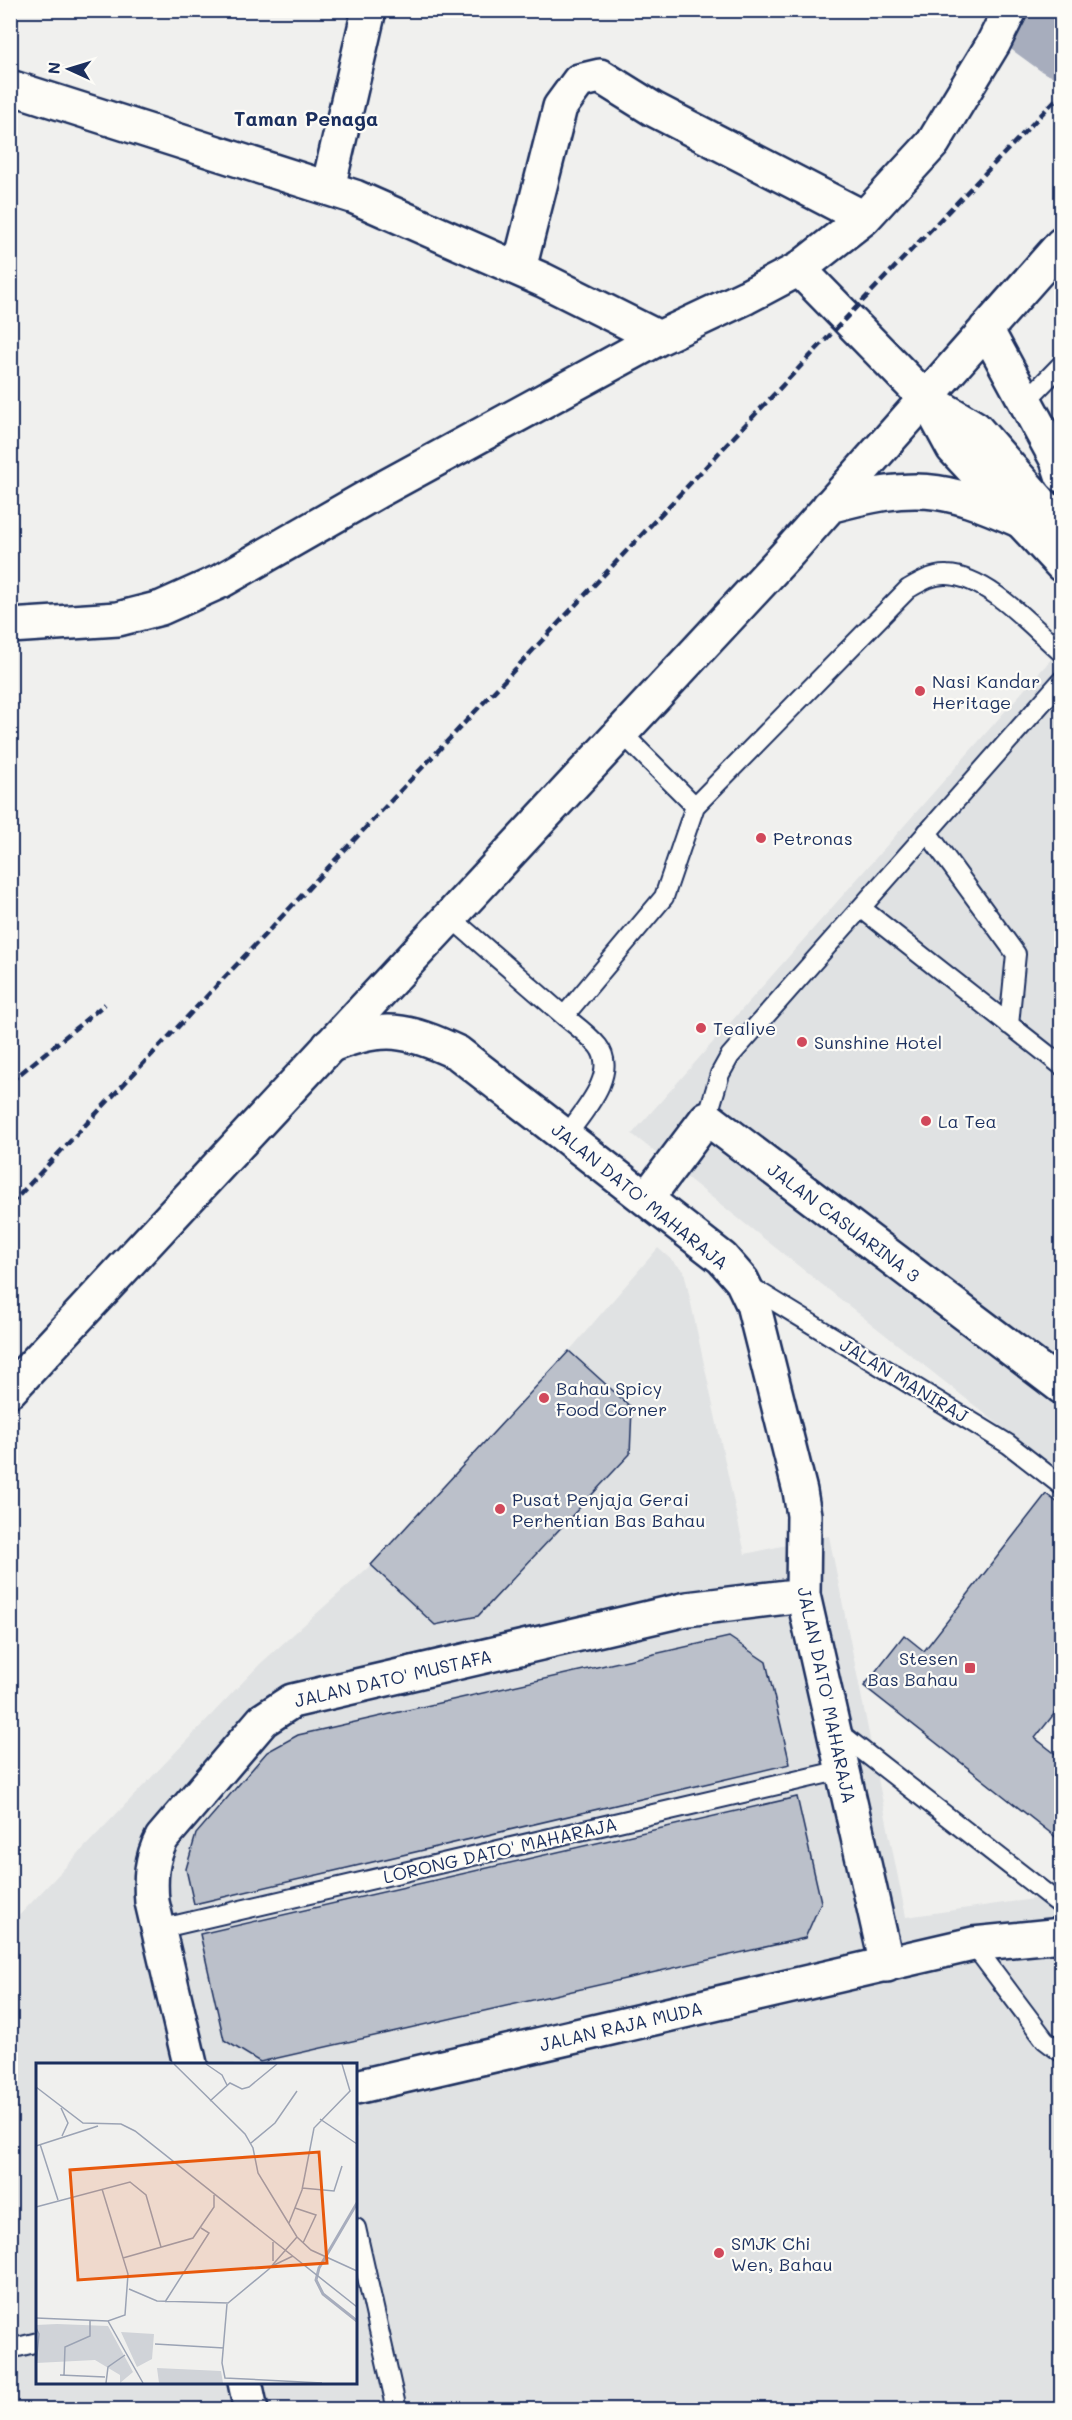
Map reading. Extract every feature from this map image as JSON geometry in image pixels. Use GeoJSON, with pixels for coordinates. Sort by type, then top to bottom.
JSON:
{"type":"FeatureCollection","features":[{"type":"Feature","properties":{"kind":"street"},"geometry":{"type":"LineString","coordinates":[[328,188],[369,10]]}},
{"type":"Feature","properties":{"kind":"street"},"geometry":{"type":"LineString","coordinates":[[10,626],[118,619],[161,608],[211,586],[658,338],[799,269],[864,218],[933,143],[993,44],[1010,10]]}},
{"type":"Feature","properties":{"kind":"street"},"geometry":{"type":"LineString","coordinates":[[519,269],[560,107],[579,81],[600,76],[653,109],[864,218]]}},
{"type":"Feature","properties":{"kind":"street"},"geometry":{"type":"LineString","coordinates":[[10,87],[355,197],[519,269],[658,338]]}},
{"type":"Feature","properties":{"kind":"street"},"geometry":{"type":"LineString","coordinates":[[10,1390],[829,506],[1062,244]]}},
{"type":"Feature","properties":{"kind":"street"},"geometry":{"type":"LineString","coordinates":[[799,269],[925,398],[975,428],[1062,527]]}},
{"type":"Feature","properties":{"kind":"street"},"geometry":{"type":"LineString","coordinates":[[986,329],[1057,460],[1062,475]]}},
{"type":"Feature","properties":{"kind":"street"},"geometry":{"type":"LineString","coordinates":[[925,398],[953,448],[1062,565]]}},
{"type":"Feature","properties":{"kind":"street"},"geometry":{"type":"LineString","coordinates":[[829,506],[902,490],[940,491],[973,500],[1021,521]]}},
{"type":"Feature","properties":{"kind":"street","name":"JALAN DATO' MAHARAJA"},"geometry":{"type":"LineString","coordinates":[[329,1046],[360,1034],[393,1031],[428,1039],[458,1053],[722,1258],[742,1281],[753,1304],[800,1491],[804,1515],[803,1595],[886,1965]]}},
{"type":"Feature","properties":{"kind":"street"},"geometry":{"type":"LineString","coordinates":[[646,1199],[707,1118]]}},
{"type":"Feature","properties":{"kind":"street","name":"JALAN CASUARINA 3"},"geometry":{"type":"LineString","coordinates":[[707,1118],[1062,1387]]}},
{"type":"Feature","properties":{"kind":"street","name":"JALAN DATO' MUSTAFA"},"geometry":{"type":"LineString","coordinates":[[190,2063],[150,1883],[154,1852],[162,1838],[263,1720],[285,1704],[687,1609],[803,1595]]}},
{"type":"Feature","properties":{"kind":"street","name":"JALAN RAJA MUDA"},"geometry":{"type":"LineString","coordinates":[[357,2087],[974,1944],[1062,1935]]}},
{"type":"Feature","properties":{"kind":"street"},"geometry":{"type":"LineString","coordinates":[[245,2384],[251,2409]]}},
{"type":"Feature","properties":{"kind":"lane"},"geometry":{"type":"LineString","coordinates":[[1025,402],[1062,364]]}},
{"type":"Feature","properties":{"kind":"lane"},"geometry":{"type":"LineString","coordinates":[[564,1016],[663,897],[695,806],[908,589],[926,578],[946,575],[968,579],[988,589],[1062,653]]}},
{"type":"Feature","properties":{"kind":"lane"},"geometry":{"type":"LineString","coordinates":[[707,1118],[720,1074],[730,1056],[1062,680]]}},
{"type":"Feature","properties":{"kind":"lane"},"geometry":{"type":"LineString","coordinates":[[621,732],[695,806]]}},
{"type":"Feature","properties":{"kind":"lane"},"geometry":{"type":"LineString","coordinates":[[927,832],[1016,954],[1009,1025]]}},
{"type":"Feature","properties":{"kind":"lane"},"geometry":{"type":"LineString","coordinates":[[861,908],[1062,1066]]}},
{"type":"Feature","properties":{"kind":"lane"},"geometry":{"type":"LineString","coordinates":[[450,917],[597,1045],[605,1064],[599,1086],[566,1136]]}},
{"type":"Feature","properties":{"kind":"lane","name":"JALAN MANIRAJ"},"geometry":{"type":"LineString","coordinates":[[742,1281],[1008,1444],[1062,1486]]}},
{"type":"Feature","properties":{"kind":"lane"},"geometry":{"type":"LineString","coordinates":[[832,1727],[1062,1906]]}},
{"type":"Feature","properties":{"kind":"lane","name":"LORONG DATO' MAHARAJA"},"geometry":{"type":"LineString","coordinates":[[159,1929],[842,1770]]}},
{"type":"Feature","properties":{"kind":"lane"},"geometry":{"type":"LineString","coordinates":[[974,1944],[1045,2040],[1062,2053]]}},
{"type":"Feature","properties":{"kind":"lane"},"geometry":{"type":"LineString","coordinates":[[357,2232],[397,2409]]}},
{"type":"Feature","properties":{"kind":"lane"},"geometry":{"type":"LineString","coordinates":[[10,2349],[36,2342]]}},
{"type":"Feature","properties":{"kind":"shaded area"},"geometry":{"type":"Polygon","coordinates":[[[1061,648],[1061,1474],[632,1134],[1061,648]]]}},
{"type":"Feature","properties":{"kind":"shaded area"},"geometry":{"type":"Polygon","coordinates":[[[658,1248],[684,1271],[745,1554],[829,1536],[906,1917],[1061,1895],[1061,2409],[11,2409],[10,1925],[260,1664],[371,1565],[569,1351],[658,1248]]]}},
{"type":"Feature","properties":{"kind":"building","name":"Pusat Penjaja Gerai Perhentian Bas Bahau"},"geometry":{"type":"Polygon","coordinates":[[[569,1351],[632,1408],[630,1454],[478,1616],[435,1625],[371,1565],[569,1351]]]}},
{"type":"Feature","properties":{"kind":"building","name":"Stesen Bas Bahau"},"geometry":{"type":"Polygon","coordinates":[[[1046,1494],[1062,1506],[1062,1704],[1035,1738],[1062,1759],[1062,1842],[864,1686],[904,1635],[924,1651],[1046,1494]]]}},
{"type":"Feature","properties":{"kind":"building"},"geometry":{"type":"Polygon","coordinates":[[[729,1637],[766,1662],[790,1764],[194,1904],[186,1869],[196,1834],[267,1752],[298,1735],[729,1637]]]}},
{"type":"Feature","properties":{"kind":"building"},"geometry":{"type":"Polygon","coordinates":[[[797,1797],[821,1902],[805,1938],[260,2062],[224,2040],[200,1934],[797,1797]]]}},
{"type":"Feature","properties":{"kind":"waterway"},"geometry":{"type":"LineString","coordinates":[[1021,10],[1062,40]]}},
{"type":"Feature","properties":{"kind":"railway"},"geometry":{"type":"LineString","coordinates":[[10,1205],[846,318],[1062,93]]}},
{"type":"Feature","properties":{"kind":"railway"},"geometry":{"type":"LineString","coordinates":[[10,1082],[105,1004]]}},
{"type":"Feature","properties":{"kind":"place","name":"Nasi Kandar Heritage"},"geometry":{"type":"Point","coordinates":[920,691]}},
{"type":"Feature","properties":{"kind":"place","name":"Petronas"},"geometry":{"type":"Point","coordinates":[761,838]}},
{"type":"Feature","properties":{"kind":"place","name":"Tealive"},"geometry":{"type":"Point","coordinates":[701,1028]}},
{"type":"Feature","properties":{"kind":"place","name":"Sunshine Hotel"},"geometry":{"type":"Point","coordinates":[802,1042]}},
{"type":"Feature","properties":{"kind":"place","name":"La Tea"},"geometry":{"type":"Point","coordinates":[926,1121]}},
{"type":"Feature","properties":{"kind":"place","name":"Bahau Spicy Food Corner"},"geometry":{"type":"Point","coordinates":[544,1398]}},
{"type":"Feature","properties":{"kind":"place","name":"Pusat Penjaja Gerai Perhentian Bas Bahau"},"geometry":{"type":"Point","coordinates":[500,1509]}},
{"type":"Feature","properties":{"kind":"place","name":"Stesen Bas Bahau"},"geometry":{"type":"Point","coordinates":[970,1668]}},
{"type":"Feature","properties":{"kind":"place","name":"SMJK Chi Wen, Bahau"},"geometry":{"type":"Point","coordinates":[719,2253]}},
{"type":"Feature","properties":{"kind":"district","name":"Taman Penaga"},"geometry":{"type":"Point","coordinates":[306,118]}}]}
